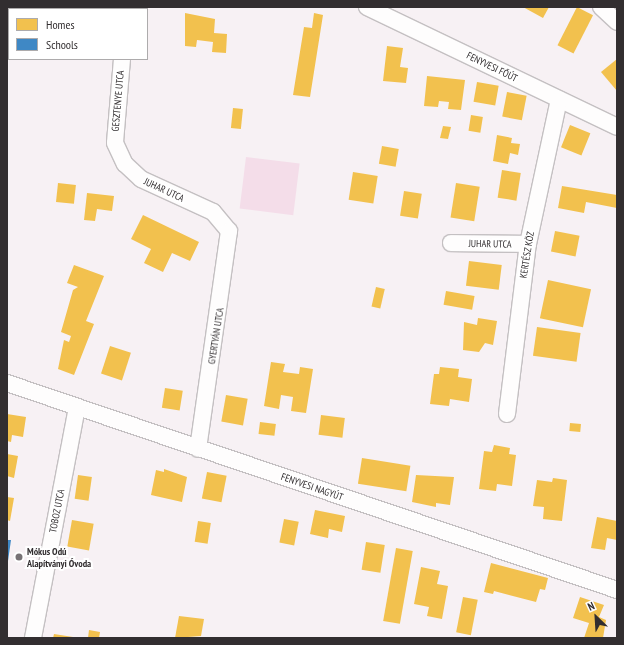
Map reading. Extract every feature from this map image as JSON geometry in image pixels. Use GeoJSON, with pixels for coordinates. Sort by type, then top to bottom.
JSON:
{"type":"FeatureCollection","features":[{"type":"Feature","properties":{"kind":"street","name":"FENYVESI FŐÚT"},"geometry":{"type":"LineString","coordinates":[[368,7],[617,127]]}},
{"type":"Feature","properties":{"kind":"street"},"geometry":{"type":"LineString","coordinates":[[601,7],[617,22]]}},
{"type":"Feature","properties":{"kind":"street","name":"GESZTENYE UTCA"},"geometry":{"type":"LineString","coordinates":[[115,144],[122,60]]}},
{"type":"Feature","properties":{"kind":"street","name":"KERTÉSZ KÖZ"},"geometry":{"type":"LineString","coordinates":[[507,414],[528,244],[559,99]]}},
{"type":"Feature","properties":{"kind":"street","name":"JUHAR UTCA"},"geometry":{"type":"LineString","coordinates":[[115,144],[125,164],[141,179],[213,212],[226,223]]}},
{"type":"Feature","properties":{"kind":"street","name":"GYERTYÁN UTCA"},"geometry":{"type":"LineString","coordinates":[[198,449],[230,238],[226,223]]}},
{"type":"Feature","properties":{"kind":"street","name":"JUHAR UTCA"},"geometry":{"type":"LineString","coordinates":[[451,243],[528,244]]}},
{"type":"Feature","properties":{"kind":"street","name":"FENYVESI NAGYÚT"},"geometry":{"type":"LineString","coordinates":[[7,383],[617,590]]}},
{"type":"Feature","properties":{"kind":"street","name":"TOBOZ UTCA"},"geometry":{"type":"LineString","coordinates":[[33,638],[77,407]]}},
{"type":"Feature","properties":{"kind":"shaded area"},"geometry":{"type":"Polygon","coordinates":[[[246,157],[300,164],[293,215],[240,209],[246,157]]]}},
{"type":"Feature","properties":{"kind":"building: Homes"},"geometry":{"type":"Polygon","coordinates":[[[22,7],[76,7],[49,8],[22,7]]]}},
{"type":"Feature","properties":{"kind":"building: Homes"},"geometry":{"type":"Polygon","coordinates":[[[523,7],[549,7],[543,18],[523,7]]]}},
{"type":"Feature","properties":{"kind":"building: Homes"},"geometry":{"type":"Polygon","coordinates":[[[577,7],[593,15],[574,53],[557,45],[577,7]]]}},
{"type":"Feature","properties":{"kind":"building: Homes"},"geometry":{"type":"Polygon","coordinates":[[[185,13],[215,19],[214,33],[227,34],[226,53],[212,52],[213,42],[197,40],[196,47],[185,46],[185,13]]]}},
{"type":"Feature","properties":{"kind":"building: Homes"},"geometry":{"type":"Polygon","coordinates":[[[314,13],[323,15],[310,97],[293,95],[304,27],[312,28],[314,13]]]}},
{"type":"Feature","properties":{"kind":"building: Homes"},"geometry":{"type":"Polygon","coordinates":[[[387,46],[403,48],[400,67],[408,68],[406,83],[383,81],[387,46]]]}},
{"type":"Feature","properties":{"kind":"building: Homes"},"geometry":{"type":"Polygon","coordinates":[[[617,59],[617,91],[601,72],[617,59]]]}},
{"type":"Feature","properties":{"kind":"building: Homes"},"geometry":{"type":"Polygon","coordinates":[[[427,76],[465,80],[461,110],[448,109],[449,102],[439,101],[438,107],[424,106],[427,76]]]}},
{"type":"Feature","properties":{"kind":"building: Homes"},"geometry":{"type":"Polygon","coordinates":[[[477,82],[499,86],[495,106],[474,102],[477,82]]]}},
{"type":"Feature","properties":{"kind":"building: Homes"},"geometry":{"type":"Polygon","coordinates":[[[507,92],[527,96],[522,120],[502,117],[507,92]]]}},
{"type":"Feature","properties":{"kind":"building: Homes"},"geometry":{"type":"Polygon","coordinates":[[[233,108],[243,109],[241,129],[231,128],[233,108]]]}},
{"type":"Feature","properties":{"kind":"building: Homes"},"geometry":{"type":"Polygon","coordinates":[[[471,115],[483,117],[480,133],[468,131],[471,115]]]}},
{"type":"Feature","properties":{"kind":"building: Homes"},"geometry":{"type":"Polygon","coordinates":[[[570,125],[590,133],[581,155],[561,147],[570,125]]]}},
{"type":"Feature","properties":{"kind":"building: Homes"},"geometry":{"type":"Polygon","coordinates":[[[443,126],[451,127],[448,139],[440,138],[443,126]]]}},
{"type":"Feature","properties":{"kind":"building: Homes"},"geometry":{"type":"Polygon","coordinates":[[[497,135],[512,138],[511,143],[520,144],[518,155],[510,153],[508,164],[493,161],[497,135]]]}},
{"type":"Feature","properties":{"kind":"building: Homes"},"geometry":{"type":"Polygon","coordinates":[[[382,146],[399,149],[396,167],[379,164],[382,146]]]}},
{"type":"Feature","properties":{"kind":"building: Homes"},"geometry":{"type":"Polygon","coordinates":[[[502,170],[521,173],[516,201],[498,198],[502,170]]]}},
{"type":"Feature","properties":{"kind":"building: Homes"},"geometry":{"type":"Polygon","coordinates":[[[353,172],[378,176],[373,204],[349,200],[353,172]]]}},
{"type":"Feature","properties":{"kind":"building: Homes"},"geometry":{"type":"Polygon","coordinates":[[[58,183],[76,185],[74,204],[56,202],[58,183]]]}},
{"type":"Feature","properties":{"kind":"building: Homes"},"geometry":{"type":"Polygon","coordinates":[[[456,183],[480,187],[474,221],[451,218],[456,183]]]}},
{"type":"Feature","properties":{"kind":"building: Homes"},"geometry":{"type":"Polygon","coordinates":[[[562,186],[617,195],[617,208],[586,202],[584,213],[558,208],[562,186]]]}},
{"type":"Feature","properties":{"kind":"building: Homes"},"geometry":{"type":"Polygon","coordinates":[[[404,191],[422,194],[418,219],[400,216],[404,191]]]}},
{"type":"Feature","properties":{"kind":"building: Homes"},"geometry":{"type":"Polygon","coordinates":[[[87,193],[114,196],[112,211],[97,209],[95,221],[84,220],[87,193]]]}},
{"type":"Feature","properties":{"kind":"building: Homes"},"geometry":{"type":"Polygon","coordinates":[[[143,215],[199,242],[190,261],[172,253],[163,272],[144,263],[151,249],[131,239],[143,215]]]}},
{"type":"Feature","properties":{"kind":"building: Homes"},"geometry":{"type":"Polygon","coordinates":[[[555,231],[580,236],[576,256],[551,252],[555,231]]]}},
{"type":"Feature","properties":{"kind":"building: Homes"},"geometry":{"type":"Polygon","coordinates":[[[469,261],[502,265],[499,290],[466,286],[469,261]]]}},
{"type":"Feature","properties":{"kind":"building: Homes"},"geometry":{"type":"Polygon","coordinates":[[[74,265],[104,276],[86,321],[94,324],[74,375],[58,369],[64,340],[69,342],[71,336],[61,332],[73,290],[78,287],[67,283],[74,265]]]}},
{"type":"Feature","properties":{"kind":"building: Homes"},"geometry":{"type":"Polygon","coordinates":[[[548,280],[591,289],[583,327],[540,318],[548,280]]]}},
{"type":"Feature","properties":{"kind":"building: Homes"},"geometry":{"type":"Polygon","coordinates":[[[376,287],[385,289],[380,309],[372,306],[376,287]]]}},
{"type":"Feature","properties":{"kind":"building: Homes"},"geometry":{"type":"Polygon","coordinates":[[[446,291],[475,296],[472,310],[444,305],[446,291]]]}},
{"type":"Feature","properties":{"kind":"building: Homes"},"geometry":{"type":"Polygon","coordinates":[[[478,318],[497,321],[493,345],[485,343],[479,352],[463,350],[464,322],[477,325],[478,318]]]}},
{"type":"Feature","properties":{"kind":"building: Homes"},"geometry":{"type":"Polygon","coordinates":[[[537,327],[581,333],[577,362],[533,356],[537,327]]]}},
{"type":"Feature","properties":{"kind":"building: Homes"},"geometry":{"type":"Polygon","coordinates":[[[110,346],[131,353],[122,380],[101,374],[110,346]]]}},
{"type":"Feature","properties":{"kind":"building: Homes"},"geometry":{"type":"Polygon","coordinates":[[[271,362],[285,364],[283,372],[299,374],[300,367],[313,369],[306,413],[291,411],[293,397],[281,395],[279,409],[264,406],[271,362]]]}},
{"type":"Feature","properties":{"kind":"building: Homes"},"geometry":{"type":"Polygon","coordinates":[[[440,367],[459,369],[458,377],[472,379],[469,402],[450,399],[449,406],[430,404],[434,374],[439,374],[440,367]]]}},
{"type":"Feature","properties":{"kind":"building: Homes"},"geometry":{"type":"Polygon","coordinates":[[[165,388],[183,391],[180,411],[162,408],[165,388]]]}},
{"type":"Feature","properties":{"kind":"building: Homes"},"geometry":{"type":"Polygon","coordinates":[[[226,395],[248,399],[243,425],[221,422],[226,395]]]}},
{"type":"Feature","properties":{"kind":"building: Homes"},"geometry":{"type":"Polygon","coordinates":[[[7,414],[26,417],[23,437],[12,435],[11,442],[7,441],[7,414]]]}},
{"type":"Feature","properties":{"kind":"building: Homes"},"geometry":{"type":"Polygon","coordinates":[[[321,415],[345,418],[342,438],[319,435],[321,415]]]}},
{"type":"Feature","properties":{"kind":"building: Homes"},"geometry":{"type":"Polygon","coordinates":[[[260,422],[276,424],[274,436],[259,434],[260,422]]]}},
{"type":"Feature","properties":{"kind":"building: Homes"},"geometry":{"type":"Polygon","coordinates":[[[570,423],[581,424],[580,432],[569,431],[570,423]]]}},
{"type":"Feature","properties":{"kind":"building: Homes"},"geometry":{"type":"Polygon","coordinates":[[[494,445],[510,448],[509,454],[516,455],[512,486],[497,484],[496,491],[479,489],[484,451],[492,452],[494,445]]]}},
{"type":"Feature","properties":{"kind":"building: Homes"},"geometry":{"type":"Polygon","coordinates":[[[7,454],[18,456],[14,478],[7,476],[7,454]]]}},
{"type":"Feature","properties":{"kind":"building: Homes"},"geometry":{"type":"Polygon","coordinates":[[[362,458],[410,466],[406,491],[358,484],[362,458]]]}},
{"type":"Feature","properties":{"kind":"building: Homes"},"geometry":{"type":"Polygon","coordinates":[[[164,469],[187,477],[182,502],[151,495],[156,470],[164,472],[164,469]]]}},
{"type":"Feature","properties":{"kind":"building: Homes"},"geometry":{"type":"Polygon","coordinates":[[[207,472],[227,476],[221,502],[202,499],[207,472]]]}},
{"type":"Feature","properties":{"kind":"building: Homes"},"geometry":{"type":"Polygon","coordinates":[[[78,475],[92,477],[89,501],[75,499],[78,475]]]}},
{"type":"Feature","properties":{"kind":"building: Homes"},"geometry":{"type":"Polygon","coordinates":[[[416,475],[454,477],[450,505],[436,503],[436,507],[412,502],[416,475]]]}},
{"type":"Feature","properties":{"kind":"building: Homes"},"geometry":{"type":"Polygon","coordinates":[[[553,478],[567,480],[562,521],[543,519],[544,507],[533,506],[537,480],[552,482],[553,478]]]}},
{"type":"Feature","properties":{"kind":"building: Homes"},"geometry":{"type":"Polygon","coordinates":[[[7,497],[14,498],[10,521],[7,520],[7,497]]]}},
{"type":"Feature","properties":{"kind":"building: Homes"},"geometry":{"type":"Polygon","coordinates":[[[315,510],[345,516],[342,532],[329,529],[328,538],[310,534],[315,510]]]}},
{"type":"Feature","properties":{"kind":"building: Homes"},"geometry":{"type":"Polygon","coordinates":[[[597,517],[617,521],[617,540],[607,538],[605,550],[591,548],[597,517]]]}},
{"type":"Feature","properties":{"kind":"building: Homes"},"geometry":{"type":"Polygon","coordinates":[[[284,519],[299,522],[294,545],[279,543],[284,519]]]}},
{"type":"Feature","properties":{"kind":"building: Homes"},"geometry":{"type":"Polygon","coordinates":[[[72,520],[94,524],[89,550],[67,547],[72,520]]]}},
{"type":"Feature","properties":{"kind":"building: Homes"},"geometry":{"type":"Polygon","coordinates":[[[198,521],[211,523],[208,544],[195,542],[198,521]]]}},
{"type":"Feature","properties":{"kind":"building: Homes"},"geometry":{"type":"Polygon","coordinates":[[[366,542],[385,545],[380,573],[362,570],[366,542]]]}},
{"type":"Feature","properties":{"kind":"building: Homes"},"geometry":{"type":"Polygon","coordinates":[[[396,548],[413,551],[400,624],[383,621],[396,548]]]}},
{"type":"Feature","properties":{"kind":"building: Homes"},"geometry":{"type":"Polygon","coordinates":[[[491,563],[548,578],[545,590],[540,589],[536,602],[494,591],[493,594],[484,592],[491,563]]]}},
{"type":"Feature","properties":{"kind":"building: Homes"},"geometry":{"type":"Polygon","coordinates":[[[421,567],[440,571],[437,584],[448,586],[442,619],[427,616],[429,607],[414,604],[421,567]]]}},
{"type":"Feature","properties":{"kind":"building: Homes"},"geometry":{"type":"Polygon","coordinates":[[[463,597],[478,600],[471,635],[456,632],[463,597]]]}},
{"type":"Feature","properties":{"kind":"building: Homes"},"geometry":{"type":"Polygon","coordinates":[[[580,597],[604,605],[599,617],[606,620],[603,638],[584,638],[589,623],[573,618],[580,597]]]}},
{"type":"Feature","properties":{"kind":"building: Homes"},"geometry":{"type":"Polygon","coordinates":[[[179,616],[204,619],[201,636],[175,638],[179,616]]]}},
{"type":"Feature","properties":{"kind":"building: Homes"},"geometry":{"type":"Polygon","coordinates":[[[89,630],[100,632],[99,638],[88,638],[89,630]]]}},
{"type":"Feature","properties":{"kind":"building: Homes"},"geometry":{"type":"Polygon","coordinates":[[[54,634],[73,637],[73,638],[53,638],[54,634]]]}},
{"type":"Feature","properties":{"kind":"building: Schools"},"geometry":{"type":"Polygon","coordinates":[[[7,540],[11,540],[8,561],[7,561],[7,540]]]}},
{"type":"Feature","properties":{"kind":"place","name":"Mókus Odú Alapítványi Óvoda"},"geometry":{"type":"Point","coordinates":[19,557]}}]}
